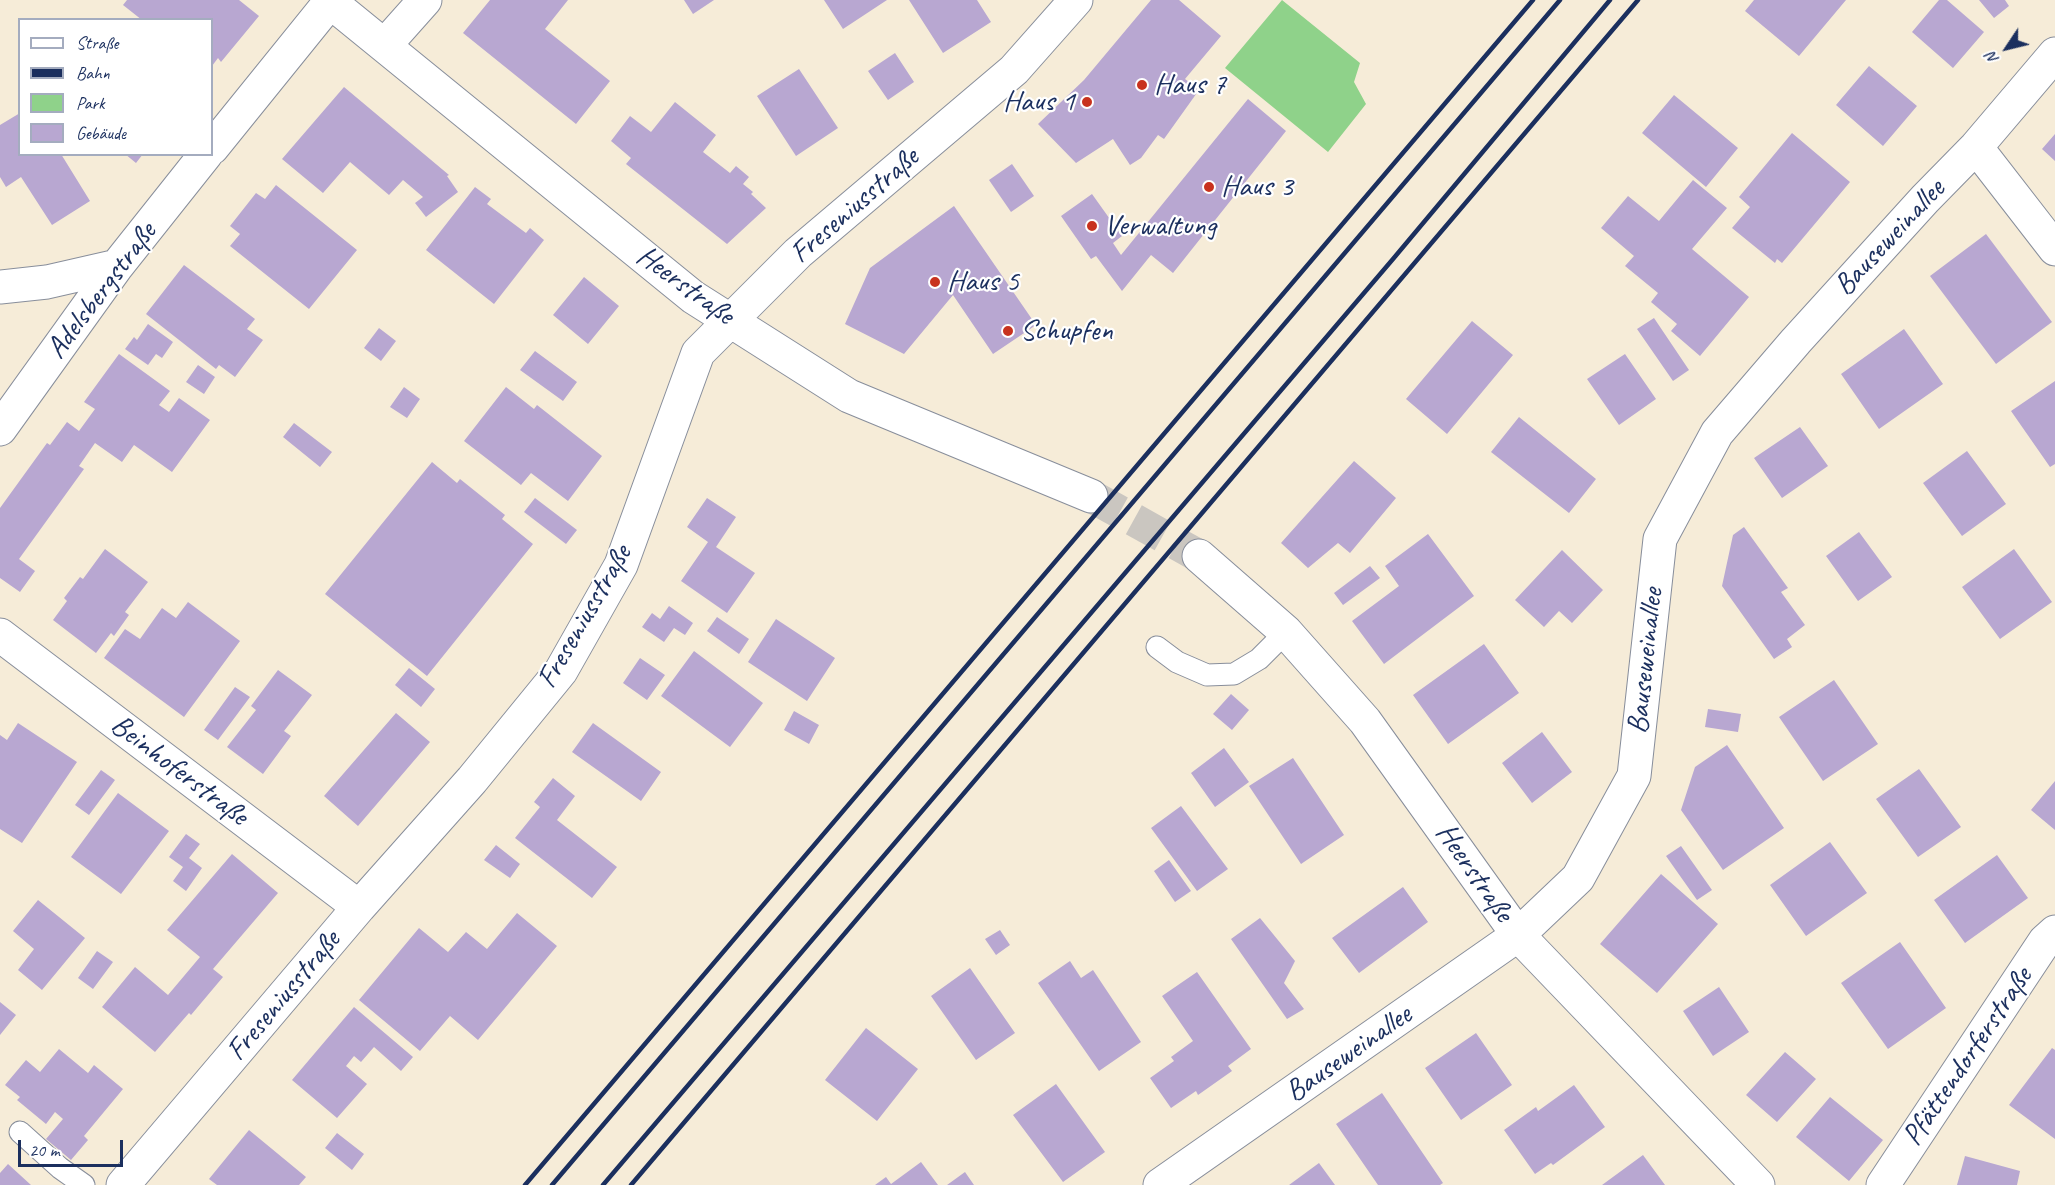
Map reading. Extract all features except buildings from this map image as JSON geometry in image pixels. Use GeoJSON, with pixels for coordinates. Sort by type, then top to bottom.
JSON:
{"type":"FeatureCollection","features":[{"type":"Feature","properties":{"kind":"street"},"geometry":{"type":"LineString","coordinates":[[385,45],[425,0]]}},
{"type":"Feature","properties":{"kind":"street","name":"Freseniusstraße"},"geometry":{"type":"LineString","coordinates":[[123,1185],[359,907],[472,780],[561,671],[621,565],[698,353],[798,253],[1014,70],[1076,0]]}},
{"type":"Feature","properties":{"kind":"street"},"geometry":{"type":"LineString","coordinates":[[213,147],[329,1]]}},
{"type":"Feature","properties":{"kind":"street","name":"Heerstraße"},"geometry":{"type":"LineString","coordinates":[[329,1],[693,297],[849,396],[1090,496]]}},
{"type":"Feature","properties":{"kind":"street","name":"Bauseweinallee"},"geometry":{"type":"LineString","coordinates":[[1160,1185],[1518,935],[1578,878],[1634,777],[1660,538],[1717,433],[1844,287],[1976,147],[2055,54]]}},
{"type":"Feature","properties":{"kind":"street"},"geometry":{"type":"LineString","coordinates":[[1976,147],[2055,249]]}},
{"type":"Feature","properties":{"kind":"street","name":"Adelsbergstraße"},"geometry":{"type":"LineString","coordinates":[[0,429],[117,266],[205,156]]}},
{"type":"Feature","properties":{"kind":"street"},"geometry":{"type":"LineString","coordinates":[[0,287],[47,282],[117,266]]}},
{"type":"Feature","properties":{"kind":"street","name":"Heerstraße"},"geometry":{"type":"LineString","coordinates":[[1199,556],[1286,632],[1365,721],[1518,935],[1758,1185]]}},
{"type":"Feature","properties":{"kind":"street","name":"Beinhoferstraße"},"geometry":{"type":"LineString","coordinates":[[0,635],[359,907]]}},
{"type":"Feature","properties":{"kind":"street","name":"Pfättendorferstraße"},"geometry":{"type":"LineString","coordinates":[[1883,1185],[2045,942],[2055,932]]}},
{"type":"Feature","properties":{"kind":"lane"},"geometry":{"type":"LineString","coordinates":[[1157,647],[1177,662],[1207,675],[1234,674],[1259,659],[1286,632]]}},
{"type":"Feature","properties":{"kind":"lane"},"geometry":{"type":"LineString","coordinates":[[20,1132],[60,1168],[84,1185]]}},
{"type":"Feature","properties":{"kind":"green space"},"geometry":{"type":"Polygon","coordinates":[[[1282,0],[1360,63],[1354,82],[1366,104],[1328,152],[1225,68],[1282,0]]]}},
{"type":"Feature","properties":{"kind":"tunnel"},"geometry":{"type":"LineString","coordinates":[[1091,496],[1199,556]]}},
{"type":"Feature","properties":{"kind":"railway"},"geometry":{"type":"LineString","coordinates":[[525,1185],[1533,0]]}},
{"type":"Feature","properties":{"kind":"railway"},"geometry":{"type":"LineString","coordinates":[[552,1185],[1560,0]]}},
{"type":"Feature","properties":{"kind":"railway"},"geometry":{"type":"LineString","coordinates":[[603,1185],[1393,259],[1610,0]]}},
{"type":"Feature","properties":{"kind":"railway"},"geometry":{"type":"LineString","coordinates":[[631,1185],[1638,0]]}},
{"type":"Feature","properties":{"kind":"place","name":"Haus 7"},"geometry":{"type":"Point","coordinates":[1142,85]}},
{"type":"Feature","properties":{"kind":"place","name":"Haus 1"},"geometry":{"type":"Point","coordinates":[1087,102]}},
{"type":"Feature","properties":{"kind":"place","name":"Haus 3"},"geometry":{"type":"Point","coordinates":[1209,187]}},
{"type":"Feature","properties":{"kind":"place","name":"Verwaltung"},"geometry":{"type":"Point","coordinates":[1092,226]}},
{"type":"Feature","properties":{"kind":"place","name":"Haus 5"},"geometry":{"type":"Point","coordinates":[935,282]}},
{"type":"Feature","properties":{"kind":"place","name":"Schupfen"},"geometry":{"type":"Point","coordinates":[1008,331]}}]}
